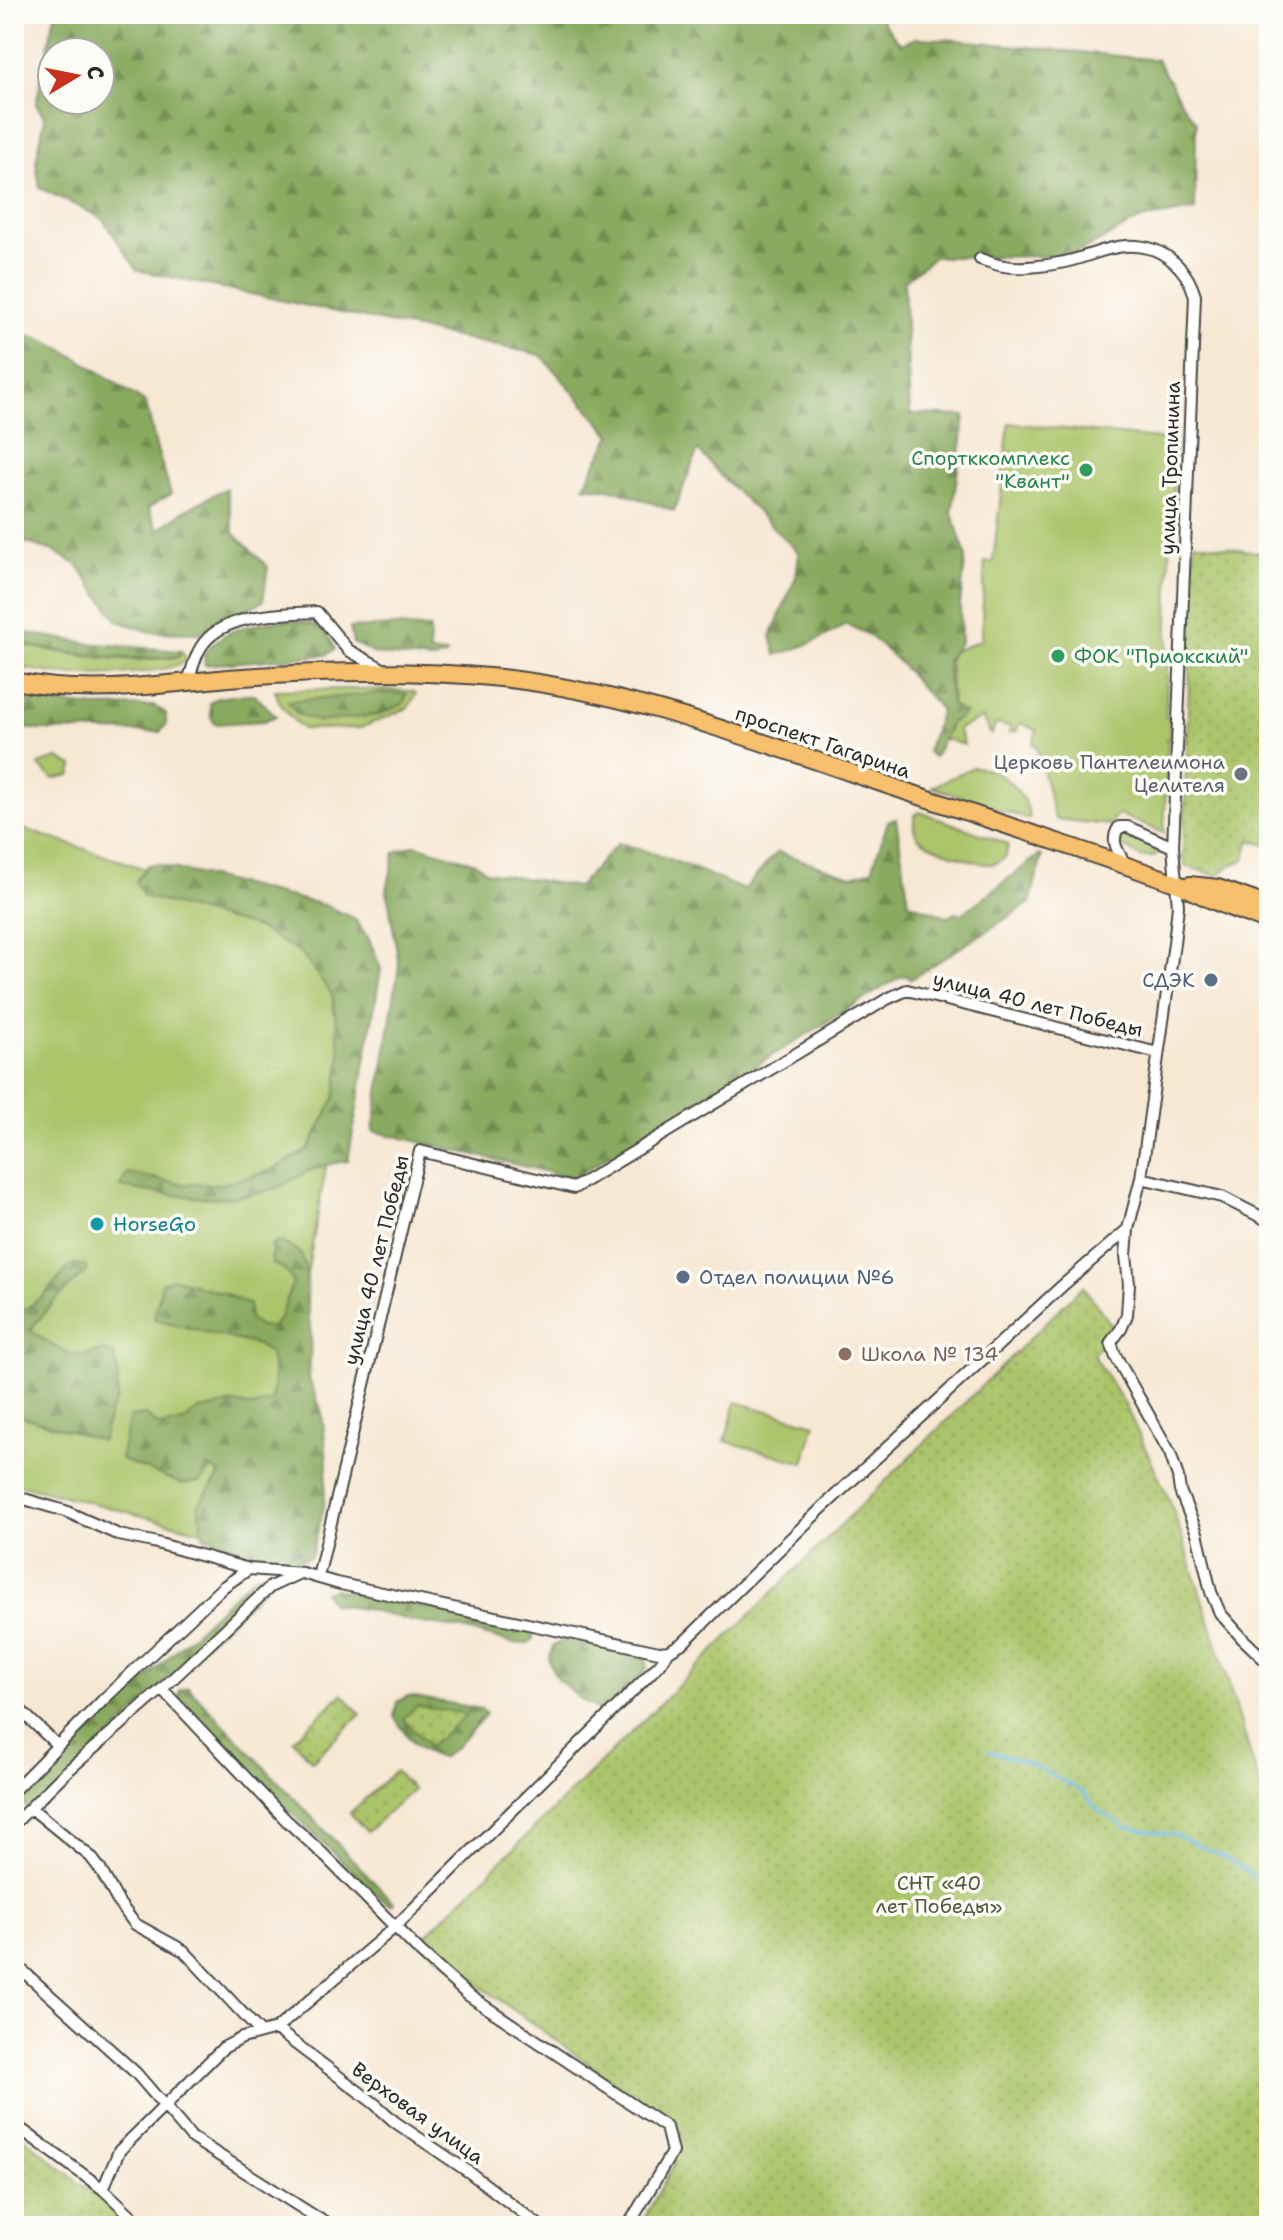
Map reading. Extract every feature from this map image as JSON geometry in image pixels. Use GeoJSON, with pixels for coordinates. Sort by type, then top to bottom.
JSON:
{"type":"FeatureCollection","features":[{"type":"Feature","properties":{"kind":"main road","name":"проспект Гагарина"},"geometry":{"type":"LineString","coordinates":[[14,681],[82,690],[304,674],[449,674],[506,679],[605,695],[774,746],[1177,883],[1269,922]]}},
{"type":"Feature","properties":{"kind":"main road","name":"проспект Гагарина"},"geometry":{"type":"LineString","coordinates":[[1177,883],[1218,888],[1269,906]]}},
{"type":"Feature","properties":{"kind":"street","name":"улица Тропинина"},"geometry":{"type":"LineString","coordinates":[[980,259],[1006,267],[1061,263],[1127,246],[1151,249],[1180,266],[1190,280],[1195,296],[1173,847],[1177,918],[1141,1178],[1128,1229],[1127,1315],[1111,1342],[1115,1355],[1170,1453],[1220,1613],[1269,1664]]}},
{"type":"Feature","properties":{"kind":"street"},"geometry":{"type":"LineString","coordinates":[[188,682],[195,658],[210,636],[237,622],[271,614],[317,612],[348,650],[390,673]]}},
{"type":"Feature","properties":{"kind":"street"},"geometry":{"type":"LineString","coordinates":[[1126,867],[1114,843],[1113,835],[1119,827],[1128,827],[1173,847]]}},
{"type":"Feature","properties":{"kind":"street","name":"улица 40 лет Победы"},"geometry":{"type":"LineString","coordinates":[[318,1577],[420,1151],[574,1188],[887,999],[907,990],[1158,1053]]}},
{"type":"Feature","properties":{"kind":"street"},"geometry":{"type":"LineString","coordinates":[[1141,1178],[1222,1197],[1269,1221]]}},
{"type":"Feature","properties":{"kind":"street"},"geometry":{"type":"LineString","coordinates":[[103,2189],[119,2151],[223,2048],[242,2038],[276,2029],[395,1927],[660,1664],[669,1651],[684,1642],[823,1507],[1128,1229]]}},
{"type":"Feature","properties":{"kind":"street"},"geometry":{"type":"LineString","coordinates":[[14,1496],[65,1511],[119,1535],[249,1569],[302,1573],[549,1629],[659,1652],[669,1651]]}},
{"type":"Feature","properties":{"kind":"street"},"geometry":{"type":"LineString","coordinates":[[14,1790],[223,1587],[249,1569]]}},
{"type":"Feature","properties":{"kind":"street"},"geometry":{"type":"LineString","coordinates":[[14,1824],[64,1774],[162,1689],[270,1587],[302,1573]]}},
{"type":"Feature","properties":{"kind":"street"},"geometry":{"type":"LineString","coordinates":[[162,1689],[286,1820],[468,1995],[666,2127],[672,2152],[628,2226]]}},
{"type":"Feature","properties":{"kind":"street"},"geometry":{"type":"LineString","coordinates":[[14,1704],[58,1746]]}},
{"type":"Feature","properties":{"kind":"street"},"geometry":{"type":"LineString","coordinates":[[31,1808],[91,1857],[135,1924],[184,1951],[261,2033]]}},
{"type":"Feature","properties":{"kind":"street"},"geometry":{"type":"LineString","coordinates":[[14,1963],[136,2073],[192,2138],[330,2226]]}},
{"type":"Feature","properties":{"kind":"street","name":"Верховая улица"},"geometry":{"type":"LineString","coordinates":[[276,2029],[395,2122],[469,2172],[540,2226]]}},
{"type":"Feature","properties":{"kind":"street"},"geometry":{"type":"LineString","coordinates":[[14,2124],[103,2189],[142,2226]]}},
{"type":"Feature","properties":{"kind":"green space"},"geometry":{"type":"Polygon","coordinates":[[[55,14],[880,14],[884,24],[901,44],[916,38],[959,40],[1157,60],[1196,122],[1195,210],[1141,219],[1071,256],[934,257],[904,281],[910,414],[965,416],[952,513],[966,556],[960,604],[961,641],[947,660],[951,705],[965,713],[951,723],[934,757],[927,752],[941,710],[897,660],[869,635],[846,624],[812,642],[776,655],[771,636],[796,577],[799,553],[698,450],[674,511],[616,490],[584,486],[611,435],[541,355],[137,270],[102,218],[40,188],[36,162],[45,118],[116,116],[116,36],[50,36],[55,14]]]}},
{"type":"Feature","properties":{"kind":"green space"},"geometry":{"type":"Polygon","coordinates":[[[14,332],[64,351],[146,403],[171,494],[148,508],[158,530],[182,512],[226,488],[234,533],[268,567],[263,601],[200,633],[151,632],[118,621],[77,565],[51,550],[14,539],[14,332]]]}},
{"type":"Feature","properties":{"kind":"green space"},"geometry":{"type":"Polygon","coordinates":[[[1009,423],[1176,441],[1166,717],[1170,717],[1170,738],[1166,739],[1164,833],[1120,815],[1109,825],[1055,819],[1036,745],[1033,744],[1037,730],[1020,723],[1016,732],[1011,733],[1011,727],[996,724],[991,735],[982,718],[958,729],[964,745],[935,736],[952,707],[949,653],[981,640],[985,562],[993,562],[1009,423]]]}},
{"type":"Feature","properties":{"kind":"green space"},"geometry":{"type":"Polygon","coordinates":[[[1194,542],[1269,554],[1269,846],[1250,840],[1244,860],[1230,865],[1218,876],[1185,866],[1183,857],[1194,542]]]}},
{"type":"Feature","properties":{"kind":"green space"},"geometry":{"type":"Polygon","coordinates":[[[281,620],[299,621],[320,628],[335,649],[326,655],[205,665],[204,654],[220,638],[248,626],[281,620]]]}},
{"type":"Feature","properties":{"kind":"green space"},"geometry":{"type":"Polygon","coordinates":[[[397,626],[430,629],[429,652],[446,656],[433,660],[375,654],[353,643],[350,628],[397,626]]]}},
{"type":"Feature","properties":{"kind":"green space"},"geometry":{"type":"Polygon","coordinates":[[[14,631],[87,643],[181,651],[178,656],[157,658],[96,656],[14,643],[14,631]]]}},
{"type":"Feature","properties":{"kind":"green space"},"geometry":{"type":"Polygon","coordinates":[[[14,644],[75,655],[137,660],[179,657],[181,651],[187,659],[153,671],[61,674],[14,666],[14,644]]]}},
{"type":"Feature","properties":{"kind":"green space"},"geometry":{"type":"Polygon","coordinates":[[[275,690],[413,691],[416,694],[408,708],[360,728],[303,729],[282,706],[275,690]]]}},
{"type":"Feature","properties":{"kind":"green space"},"geometry":{"type":"Polygon","coordinates":[[[383,693],[407,694],[403,704],[378,715],[319,722],[296,713],[288,701],[383,693]]]}},
{"type":"Feature","properties":{"kind":"green space"},"geometry":{"type":"Polygon","coordinates":[[[254,694],[276,716],[264,721],[215,724],[210,703],[217,698],[254,694]]]}},
{"type":"Feature","properties":{"kind":"green space"},"geometry":{"type":"Polygon","coordinates":[[[14,699],[97,707],[154,706],[166,713],[166,725],[160,732],[38,730],[14,726],[14,699]]]}},
{"type":"Feature","properties":{"kind":"green space"},"geometry":{"type":"Polygon","coordinates":[[[58,758],[73,766],[71,775],[53,779],[39,766],[58,758]]]}},
{"type":"Feature","properties":{"kind":"green space"},"geometry":{"type":"Polygon","coordinates":[[[973,767],[993,771],[1010,783],[1023,799],[1030,817],[1027,819],[932,787],[973,767]]]}},
{"type":"Feature","properties":{"kind":"green space"},"geometry":{"type":"Polygon","coordinates":[[[920,812],[1008,844],[1006,856],[997,863],[984,863],[932,846],[916,833],[914,818],[920,812]]]}},
{"type":"Feature","properties":{"kind":"green space"},"geometry":{"type":"Polygon","coordinates":[[[896,819],[909,903],[949,917],[954,913],[962,914],[1039,855],[1042,856],[1030,903],[911,979],[906,975],[900,977],[573,1178],[373,1131],[399,965],[387,890],[395,852],[415,845],[476,863],[487,872],[578,887],[618,843],[666,858],[744,890],[777,852],[852,876],[872,870],[888,821],[896,819]]]}},
{"type":"Feature","properties":{"kind":"green space"},"geometry":{"type":"Polygon","coordinates":[[[14,826],[366,941],[259,1546],[14,1483],[14,826]]]}},
{"type":"Feature","properties":{"kind":"green space"},"geometry":{"type":"Polygon","coordinates":[[[1122,832],[1160,850],[1154,857],[1141,857],[1120,845],[1117,836],[1122,832]]]}},
{"type":"Feature","properties":{"kind":"green space"},"geometry":{"type":"Polygon","coordinates":[[[156,864],[324,905],[354,918],[369,939],[381,969],[348,1161],[311,1170],[279,1187],[240,1197],[200,1198],[120,1187],[127,1173],[182,1184],[221,1184],[270,1171],[308,1150],[335,1098],[341,1057],[332,995],[301,953],[257,928],[143,896],[136,881],[148,865],[156,864]]]}},
{"type":"Feature","properties":{"kind":"green space"},"geometry":{"type":"Polygon","coordinates":[[[282,1242],[301,1254],[307,1275],[311,1334],[309,1379],[322,1412],[327,1461],[324,1507],[311,1556],[287,1562],[274,1561],[203,1536],[198,1505],[220,1475],[212,1468],[200,1482],[181,1484],[120,1459],[130,1417],[146,1415],[159,1426],[184,1422],[196,1411],[234,1403],[253,1407],[272,1400],[274,1377],[270,1353],[257,1345],[154,1319],[162,1283],[173,1278],[226,1294],[249,1305],[249,1318],[260,1327],[272,1327],[280,1318],[293,1282],[284,1269],[272,1263],[271,1244],[282,1242]]]}},
{"type":"Feature","properties":{"kind":"green space"},"geometry":{"type":"Polygon","coordinates":[[[72,1264],[86,1266],[86,1272],[56,1299],[30,1330],[69,1353],[83,1355],[101,1351],[115,1355],[117,1399],[109,1414],[102,1441],[14,1414],[14,1317],[42,1297],[72,1264]]]}},
{"type":"Feature","properties":{"kind":"green space","name":"СНТ «40 лет Победы»"},"geometry":{"type":"Polygon","coordinates":[[[1083,1286],[1115,1330],[1093,1354],[1124,1403],[1170,1501],[1269,1815],[1269,2226],[640,2226],[673,2166],[681,2132],[419,1942],[1083,1286]]]}},
{"type":"Feature","properties":{"kind":"green space"},"geometry":{"type":"Polygon","coordinates":[[[736,1402],[815,1424],[804,1463],[725,1441],[736,1402]]]}},
{"type":"Feature","properties":{"kind":"green space"},"geometry":{"type":"Polygon","coordinates":[[[256,1574],[276,1578],[162,1684],[64,1786],[34,1813],[18,1801],[256,1574]]]}},
{"type":"Feature","properties":{"kind":"green space"},"geometry":{"type":"Polygon","coordinates":[[[334,1589],[533,1629],[533,1639],[527,1644],[511,1643],[463,1629],[332,1604],[324,1592],[334,1589]]]}},
{"type":"Feature","properties":{"kind":"green space"},"geometry":{"type":"Polygon","coordinates":[[[566,1640],[646,1658],[647,1669],[600,1710],[568,1689],[551,1665],[549,1658],[554,1645],[566,1640]]]}},
{"type":"Feature","properties":{"kind":"green space"},"geometry":{"type":"Polygon","coordinates":[[[188,1687],[394,1903],[391,1905],[384,1901],[277,1799],[179,1698],[180,1690],[188,1687]]]}},
{"type":"Feature","properties":{"kind":"green space"},"geometry":{"type":"Polygon","coordinates":[[[342,1694],[361,1714],[312,1761],[293,1740],[342,1694]]]}},
{"type":"Feature","properties":{"kind":"green space"},"geometry":{"type":"Polygon","coordinates":[[[409,1696],[481,1709],[486,1714],[455,1748],[441,1758],[413,1743],[394,1716],[397,1702],[409,1696]]]}},
{"type":"Feature","properties":{"kind":"green space"},"geometry":{"type":"Polygon","coordinates":[[[417,1706],[465,1716],[429,1746],[403,1719],[417,1706]]]}},
{"type":"Feature","properties":{"kind":"green space"},"geometry":{"type":"Polygon","coordinates":[[[395,1771],[413,1790],[367,1832],[350,1813],[395,1771]]]}},
{"type":"Feature","properties":{"kind":"green space"},"geometry":{"type":"Polygon","coordinates":[[[14,2129],[131,2226],[14,2226],[14,2129]]]}},
{"type":"Feature","properties":{"kind":"waterway"},"geometry":{"type":"LineString","coordinates":[[989,1751],[1029,1763],[1083,1792],[1099,1811],[1126,1827],[1176,1835],[1226,1858],[1269,1886]]}},
{"type":"Feature","properties":{"kind":"place","name":"Спортккомплекс \"Квант\""},"geometry":{"type":"Point","coordinates":[1086,470]}},
{"type":"Feature","properties":{"kind":"place","name":"ФОК \"Приокский\""},"geometry":{"type":"Point","coordinates":[1058,656]}},
{"type":"Feature","properties":{"kind":"place","name":"Церковь Пантелеимона Целителя"},"geometry":{"type":"Point","coordinates":[1241,774]}},
{"type":"Feature","properties":{"kind":"place","name":"СДЭК"},"geometry":{"type":"Point","coordinates":[1211,980]}},
{"type":"Feature","properties":{"kind":"place","name":"HorseGo"},"geometry":{"type":"Point","coordinates":[97,1224]}},
{"type":"Feature","properties":{"kind":"place","name":"Отдел полиции №6"},"geometry":{"type":"Point","coordinates":[683,1277]}},
{"type":"Feature","properties":{"kind":"place","name":"Школа № 134"},"geometry":{"type":"Point","coordinates":[845,1354]}}]}
